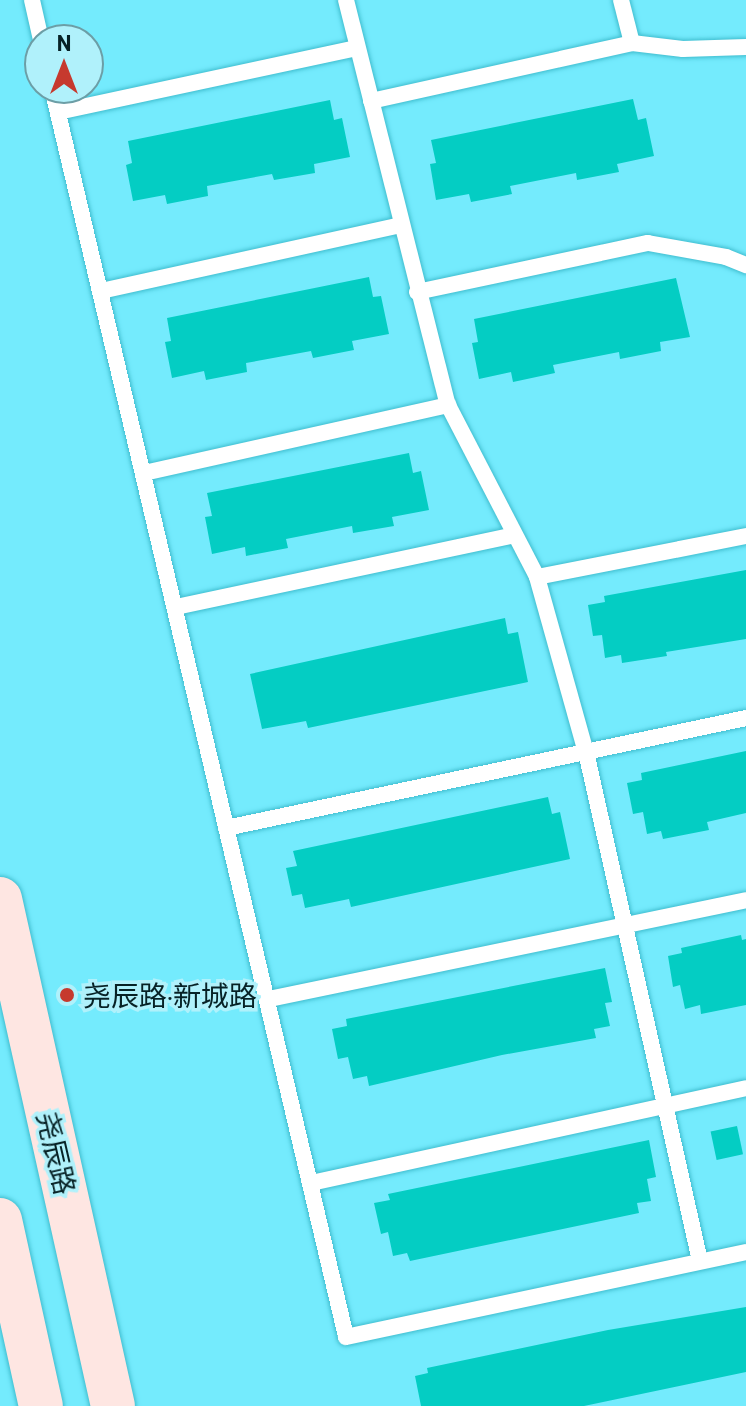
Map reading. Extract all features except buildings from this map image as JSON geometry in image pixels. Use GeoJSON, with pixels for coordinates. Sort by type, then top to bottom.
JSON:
{"type":"FeatureCollection","features":[{"type":"Feature","properties":{"kind":"main road","name":"尧辰路"},"geometry":{"type":"LineString","coordinates":[[0,899],[113,1406]]}},
{"type":"Feature","properties":{"kind":"main road"},"geometry":{"type":"LineString","coordinates":[[0,1220],[41,1406]]}},
{"type":"Feature","properties":{"kind":"lane"},"geometry":{"type":"LineString","coordinates":[[32,0],[37,24]]}},
{"type":"Feature","properties":{"kind":"lane"},"geometry":{"type":"LineString","coordinates":[[346,0],[400,225],[448,405],[537,577],[586,752],[700,1261]]}},
{"type":"Feature","properties":{"kind":"lane"},"geometry":{"type":"LineString","coordinates":[[621,0],[632,43]]}},
{"type":"Feature","properties":{"kind":"lane"},"geometry":{"type":"LineString","coordinates":[[371,101],[632,43],[683,49],[746,47]]}},
{"type":"Feature","properties":{"kind":"lane"},"geometry":{"type":"LineString","coordinates":[[58,112],[357,48]]}},
{"type":"Feature","properties":{"kind":"lane"},"geometry":{"type":"LineString","coordinates":[[56,104],[269,999],[346,1337],[746,1252]]}},
{"type":"Feature","properties":{"kind":"lane"},"geometry":{"type":"LineString","coordinates":[[101,291],[400,225]]}},
{"type":"Feature","properties":{"kind":"lane"},"geometry":{"type":"LineString","coordinates":[[417,292],[648,243],[726,257],[746,265]]}},
{"type":"Feature","properties":{"kind":"lane"},"geometry":{"type":"LineString","coordinates":[[144,473],[448,405]]}},
{"type":"Feature","properties":{"kind":"lane"},"geometry":{"type":"LineString","coordinates":[[176,607],[514,535]]}},
{"type":"Feature","properties":{"kind":"lane"},"geometry":{"type":"LineString","coordinates":[[537,577],[746,536]]}},
{"type":"Feature","properties":{"kind":"lane"},"geometry":{"type":"LineString","coordinates":[[226,828],[746,718]]}},
{"type":"Feature","properties":{"kind":"lane"},"geometry":{"type":"LineString","coordinates":[[269,999],[746,900]]}},
{"type":"Feature","properties":{"kind":"lane"},"geometry":{"type":"LineString","coordinates":[[311,1183],[746,1088]]}},
{"type":"Feature","properties":{"kind":"place","name":"尧辰路·新城路"},"geometry":{"type":"Point","coordinates":[67,995]}}]}
